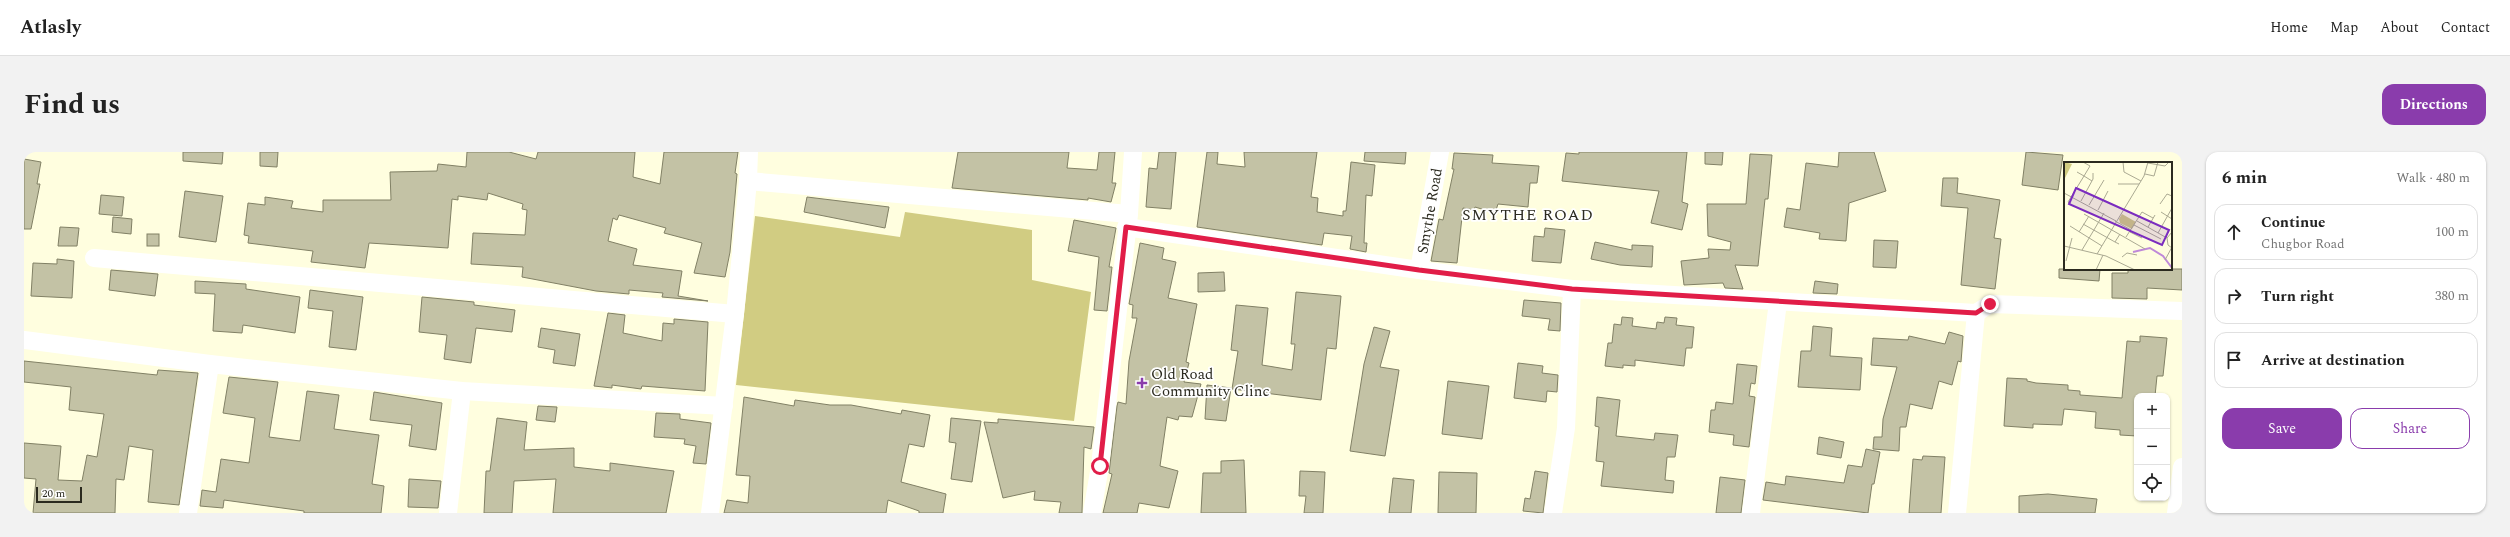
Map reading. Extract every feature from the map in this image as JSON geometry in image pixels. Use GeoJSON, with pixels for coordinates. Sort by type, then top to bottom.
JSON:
{"type":"FeatureCollection","features":[{"type":"Feature","properties":{"kind":"street"},"geometry":{"type":"LineString","coordinates":[[710,513],[735,314],[748,181],[749,152]]}},
{"type":"Feature","properties":{"kind":"street"},"geometry":{"type":"LineString","coordinates":[[1092,513],[1100,466],[1127,221],[1133,152]]}},
{"type":"Feature","properties":{"kind":"street","name":"Smythe Road"},"geometry":{"type":"LineString","coordinates":[[1419,270],[1440,152]]}},
{"type":"Feature","properties":{"kind":"street"},"geometry":{"type":"LineString","coordinates":[[748,181],[1127,221],[1419,270],[1572,289],[1976,313],[1990,304],[2182,311]]}},
{"type":"Feature","properties":{"kind":"street"},"geometry":{"type":"LineString","coordinates":[[94,258],[735,314]]}},
{"type":"Feature","properties":{"kind":"street"},"geometry":{"type":"LineString","coordinates":[[1553,513],[1566,428],[1572,289]]}},
{"type":"Feature","properties":{"kind":"street"},"geometry":{"type":"LineString","coordinates":[[1751,513],[1778,302]]}},
{"type":"Feature","properties":{"kind":"street"},"geometry":{"type":"LineString","coordinates":[[1957,513],[1976,313]]}},
{"type":"Feature","properties":{"kind":"street"},"geometry":{"type":"LineString","coordinates":[[24,340],[210,364],[462,392],[724,406]]}},
{"type":"Feature","properties":{"kind":"street"},"geometry":{"type":"LineString","coordinates":[[188,513],[210,364]]}},
{"type":"Feature","properties":{"kind":"street"},"geometry":{"type":"LineString","coordinates":[[448,513],[462,392]]}},
{"type":"Feature","properties":{"kind":"street"},"geometry":{"type":"LineString","coordinates":[[2176,513],[2182,467]]}},
{"type":"Feature","properties":{"kind":"shaded area"},"geometry":{"type":"Polygon","coordinates":[[[905,212],[1032,230],[1032,280],[1091,292],[1074,421],[736,385],[755,216],[900,237],[905,212]]]}},
{"type":"Feature","properties":{"kind":"building"},"geometry":{"type":"Polygon","coordinates":[[[183,152],[223,152],[222,164],[183,161],[183,152]]]}},
{"type":"Feature","properties":{"kind":"building"},"geometry":{"type":"Polygon","coordinates":[[[260,152],[278,152],[277,167],[260,166],[260,152]]]}},
{"type":"Feature","properties":{"kind":"building"},"geometry":{"type":"Polygon","coordinates":[[[467,152],[509,152],[536,159],[538,152],[635,152],[633,177],[660,184],[664,152],[738,152],[735,173],[737,174],[730,252],[725,277],[694,273],[702,243],[664,233],[666,228],[619,215],[617,220],[613,218],[608,241],[637,249],[633,265],[682,271],[678,296],[708,301],[662,297],[663,293],[629,290],[629,294],[596,291],[522,277],[523,267],[471,264],[473,233],[525,235],[527,210],[522,209],[523,204],[488,193],[487,200],[458,196],[458,200],[452,199],[448,248],[369,243],[365,268],[311,262],[313,251],[248,243],[249,236],[244,235],[248,203],[265,205],[265,197],[293,201],[291,208],[323,212],[323,200],[391,200],[390,172],[437,171],[438,164],[466,167],[467,152]]]}},
{"type":"Feature","properties":{"kind":"building"},"geometry":{"type":"Polygon","coordinates":[[[958,152],[1069,152],[1067,168],[1097,170],[1099,152],[1115,152],[1112,183],[1116,183],[1111,202],[1088,198],[1088,200],[952,188],[958,152]]]}},
{"type":"Feature","properties":{"kind":"building"},"geometry":{"type":"Polygon","coordinates":[[[1159,152],[1176,152],[1171,209],[1146,207],[1149,168],[1157,169],[1159,152]]]}},
{"type":"Feature","properties":{"kind":"building"},"geometry":{"type":"Polygon","coordinates":[[[1207,152],[1218,152],[1217,164],[1245,167],[1244,152],[1317,152],[1311,197],[1318,198],[1317,212],[1343,216],[1343,211],[1346,211],[1351,162],[1375,165],[1372,196],[1366,195],[1364,243],[1367,243],[1366,252],[1350,249],[1352,236],[1324,233],[1322,245],[1197,227],[1207,152]]]}},
{"type":"Feature","properties":{"kind":"building"},"geometry":{"type":"Polygon","coordinates":[[[1365,152],[1406,152],[1405,164],[1364,161],[1365,152]]]}},
{"type":"Feature","properties":{"kind":"building"},"geometry":{"type":"Polygon","coordinates":[[[1579,152],[1687,152],[1682,202],[1688,204],[1682,230],[1651,223],[1659,191],[1562,181],[1566,153],[1579,154],[1579,152]]]}},
{"type":"Feature","properties":{"kind":"building"},"geometry":{"type":"Polygon","coordinates":[[[1705,152],[1723,152],[1722,165],[1705,164],[1705,152]]]}},
{"type":"Feature","properties":{"kind":"building"},"geometry":{"type":"Polygon","coordinates":[[[1839,152],[1874,152],[1886,191],[1849,203],[1846,241],[1819,239],[1820,233],[1784,227],[1787,208],[1800,210],[1806,163],[1838,167],[1839,152]]]}},
{"type":"Feature","properties":{"kind":"building"},"geometry":{"type":"Polygon","coordinates":[[[2026,152],[2063,155],[2058,190],[2022,185],[2026,152]]]}},
{"type":"Feature","properties":{"kind":"building"},"geometry":{"type":"Polygon","coordinates":[[[1454,153],[1493,155],[1492,163],[1539,166],[1537,183],[1530,183],[1528,207],[1498,204],[1495,213],[1475,207],[1474,210],[1463,208],[1457,263],[1431,261],[1439,219],[1443,220],[1454,169],[1452,169],[1454,153]]]}},
{"type":"Feature","properties":{"kind":"building"},"geometry":{"type":"Polygon","coordinates":[[[1750,154],[1772,155],[1768,199],[1765,199],[1758,266],[1735,265],[1743,289],[1725,288],[1723,283],[1684,285],[1681,261],[1709,258],[1708,249],[1730,250],[1731,242],[1708,236],[1707,204],[1746,204],[1750,154]]]}},
{"type":"Feature","properties":{"kind":"building"},"geometry":{"type":"Polygon","coordinates":[[[24,159],[41,162],[37,184],[40,184],[31,229],[24,229],[24,159]]]}},
{"type":"Feature","properties":{"kind":"building"},"geometry":{"type":"Polygon","coordinates":[[[1943,178],[1958,178],[1957,193],[2000,200],[1994,238],[2001,239],[1995,289],[1961,285],[1968,208],[1941,206],[1943,178]]]}},
{"type":"Feature","properties":{"kind":"building"},"geometry":{"type":"Polygon","coordinates":[[[185,191],[223,196],[216,242],[179,237],[185,191]]]}},
{"type":"Feature","properties":{"kind":"building"},"geometry":{"type":"Polygon","coordinates":[[[101,195],[124,197],[122,216],[99,214],[101,195]]]}},
{"type":"Feature","properties":{"kind":"building"},"geometry":{"type":"Polygon","coordinates":[[[807,197],[889,207],[885,228],[804,212],[807,197]]]}},
{"type":"Feature","properties":{"kind":"building"},"geometry":{"type":"Polygon","coordinates":[[[113,217],[132,219],[131,234],[112,232],[113,217]]]}},
{"type":"Feature","properties":{"kind":"building"},"geometry":{"type":"Polygon","coordinates":[[[1074,220],[1116,228],[1109,267],[1112,267],[1107,311],[1094,310],[1099,257],[1068,251],[1074,220]]]}},
{"type":"Feature","properties":{"kind":"building"},"geometry":{"type":"Polygon","coordinates":[[[60,227],[79,228],[77,246],[58,246],[60,227]]]}},
{"type":"Feature","properties":{"kind":"building"},"geometry":{"type":"Polygon","coordinates":[[[1545,228],[1565,230],[1561,263],[1532,261],[1534,236],[1544,237],[1545,228]]]}},
{"type":"Feature","properties":{"kind":"building"},"geometry":{"type":"Polygon","coordinates":[[[147,234],[159,234],[159,246],[147,246],[147,234]]]}},
{"type":"Feature","properties":{"kind":"building"},"geometry":{"type":"Polygon","coordinates":[[[1874,240],[1898,241],[1896,268],[1873,267],[1874,240]]]}},
{"type":"Feature","properties":{"kind":"building"},"geometry":{"type":"Polygon","coordinates":[[[1595,242],[1632,250],[1632,245],[1653,246],[1652,267],[1620,265],[1591,259],[1595,242]]]}},
{"type":"Feature","properties":{"kind":"building"},"geometry":{"type":"Polygon","coordinates":[[[1140,243],[1164,248],[1162,259],[1176,262],[1168,298],[1197,304],[1186,362],[1189,363],[1184,382],[1201,384],[1192,417],[1179,416],[1178,420],[1167,417],[1160,466],[1178,471],[1169,508],[1139,503],[1137,513],[1103,513],[1112,474],[1109,473],[1117,406],[1118,402],[1126,404],[1129,361],[1137,318],[1132,318],[1133,305],[1129,304],[1140,243]]]}},
{"type":"Feature","properties":{"kind":"building"},"geometry":{"type":"Polygon","coordinates":[[[57,259],[74,261],[72,298],[31,296],[33,263],[57,264],[57,259]]]}},
{"type":"Feature","properties":{"kind":"building"},"geometry":{"type":"Polygon","coordinates":[[[2059,269],[2100,270],[2099,281],[2059,278],[2059,269]]]}},
{"type":"Feature","properties":{"kind":"building"},"geometry":{"type":"Polygon","coordinates":[[[2182,269],[2182,290],[2147,288],[2147,299],[2112,298],[2112,273],[2128,273],[2128,270],[2182,269]]]}},
{"type":"Feature","properties":{"kind":"building"},"geometry":{"type":"Polygon","coordinates":[[[111,270],[158,274],[155,296],[109,290],[111,270]]]}},
{"type":"Feature","properties":{"kind":"building"},"geometry":{"type":"Polygon","coordinates":[[[1224,272],[1225,291],[1198,292],[1198,273],[1224,272]]]}},
{"type":"Feature","properties":{"kind":"building"},"geometry":{"type":"Polygon","coordinates":[[[195,281],[246,284],[246,289],[300,297],[295,333],[243,325],[242,333],[213,331],[215,294],[195,293],[195,281]]]}},
{"type":"Feature","properties":{"kind":"building"},"geometry":{"type":"Polygon","coordinates":[[[1815,281],[1838,284],[1837,294],[1813,293],[1815,281]]]}},
{"type":"Feature","properties":{"kind":"building"},"geometry":{"type":"Polygon","coordinates":[[[310,290],[363,297],[356,350],[329,347],[333,311],[308,308],[310,290]]]}},
{"type":"Feature","properties":{"kind":"building"},"geometry":{"type":"Polygon","coordinates":[[[1296,292],[1341,296],[1336,349],[1327,348],[1321,400],[1232,389],[1238,351],[1231,350],[1236,305],[1268,308],[1262,365],[1292,370],[1295,344],[1291,344],[1296,292]]]}},
{"type":"Feature","properties":{"kind":"building"},"geometry":{"type":"Polygon","coordinates":[[[422,297],[474,302],[474,305],[515,310],[512,332],[476,328],[471,363],[444,359],[447,335],[419,332],[422,297]]]}},
{"type":"Feature","properties":{"kind":"building"},"geometry":{"type":"Polygon","coordinates":[[[1524,300],[1561,303],[1560,331],[1548,330],[1550,319],[1522,316],[1524,300]]]}},
{"type":"Feature","properties":{"kind":"building"},"geometry":{"type":"Polygon","coordinates":[[[608,313],[625,315],[623,333],[662,341],[663,323],[674,324],[674,319],[708,322],[705,391],[642,386],[641,389],[612,385],[612,388],[594,386],[608,313]]]}},
{"type":"Feature","properties":{"kind":"building"},"geometry":{"type":"Polygon","coordinates":[[[1622,317],[1633,318],[1632,326],[1656,329],[1657,322],[1664,323],[1665,317],[1677,318],[1676,325],[1694,327],[1692,348],[1686,348],[1684,366],[1635,360],[1635,366],[1623,365],[1623,368],[1605,366],[1608,343],[1612,343],[1614,324],[1621,325],[1622,317]]]}},
{"type":"Feature","properties":{"kind":"building"},"geometry":{"type":"Polygon","coordinates":[[[1813,326],[1832,328],[1830,356],[1862,358],[1860,390],[1798,387],[1801,351],[1811,351],[1813,326]]]}},
{"type":"Feature","properties":{"kind":"building"},"geometry":{"type":"Polygon","coordinates":[[[1374,327],[1390,331],[1380,367],[1399,370],[1385,456],[1350,451],[1364,364],[1374,327]]]}},
{"type":"Feature","properties":{"kind":"building"},"geometry":{"type":"Polygon","coordinates":[[[541,328],[580,334],[575,366],[553,363],[555,350],[538,347],[541,328]]]}},
{"type":"Feature","properties":{"kind":"building"},"geometry":{"type":"Polygon","coordinates":[[[1949,332],[1963,336],[1961,362],[1958,361],[1952,385],[1939,381],[1932,409],[1910,404],[1906,427],[1900,427],[1899,451],[1873,449],[1874,437],[1882,437],[1883,419],[1897,367],[1871,365],[1873,338],[1908,340],[1909,336],[1945,344],[1949,332]]]}},
{"type":"Feature","properties":{"kind":"building"},"geometry":{"type":"Polygon","coordinates":[[[2140,336],[2167,338],[2163,376],[2157,376],[2155,393],[2134,393],[2134,436],[2120,435],[2120,430],[2095,428],[2096,412],[2064,409],[2062,425],[2033,424],[2033,428],[2004,426],[2007,378],[2027,379],[2027,381],[2036,383],[2068,385],[2068,390],[2080,391],[2080,395],[2122,398],[2127,341],[2140,342],[2140,336]]]}},
{"type":"Feature","properties":{"kind":"building"},"geometry":{"type":"Polygon","coordinates":[[[24,361],[157,375],[158,370],[198,373],[179,505],[148,502],[153,450],[129,446],[124,480],[116,479],[115,513],[33,513],[36,479],[24,478],[24,443],[61,446],[58,480],[82,481],[87,455],[97,457],[104,414],[69,410],[71,387],[24,382],[24,361]]]}},
{"type":"Feature","properties":{"kind":"building"},"geometry":{"type":"Polygon","coordinates":[[[1518,363],[1543,366],[1542,373],[1558,375],[1557,392],[1547,391],[1546,402],[1514,398],[1518,363]]]}},
{"type":"Feature","properties":{"kind":"building"},"geometry":{"type":"Polygon","coordinates":[[[1737,364],[1757,366],[1755,384],[1751,383],[1749,396],[1755,397],[1749,447],[1733,445],[1734,435],[1709,432],[1711,410],[1715,410],[1716,402],[1733,404],[1737,364]]]}},
{"type":"Feature","properties":{"kind":"building"},"geometry":{"type":"Polygon","coordinates":[[[229,377],[278,382],[269,437],[300,441],[307,391],[339,395],[334,429],[379,435],[372,484],[384,486],[381,513],[304,513],[304,511],[224,500],[223,508],[200,506],[202,490],[216,492],[221,459],[249,463],[255,418],[223,413],[229,377]]]}},
{"type":"Feature","properties":{"kind":"building"},"geometry":{"type":"Polygon","coordinates":[[[1448,381],[1489,386],[1482,439],[1442,434],[1448,381]]]}},
{"type":"Feature","properties":{"kind":"building"},"geometry":{"type":"Polygon","coordinates":[[[1207,385],[1231,388],[1226,421],[1205,419],[1207,385]]]}},
{"type":"Feature","properties":{"kind":"building"},"geometry":{"type":"Polygon","coordinates":[[[374,392],[442,403],[436,450],[409,446],[412,425],[370,420],[374,392]]]}},
{"type":"Feature","properties":{"kind":"building"},"geometry":{"type":"Polygon","coordinates":[[[744,397],[794,406],[795,400],[830,405],[851,405],[901,414],[902,410],[930,415],[924,447],[909,444],[901,482],[946,494],[943,513],[919,513],[919,511],[888,500],[886,513],[724,513],[727,500],[748,503],[750,476],[736,475],[744,397]]]}},
{"type":"Feature","properties":{"kind":"building"},"geometry":{"type":"Polygon","coordinates":[[[1597,397],[1620,400],[1616,436],[1654,440],[1655,433],[1678,435],[1675,457],[1667,457],[1665,480],[1674,481],[1673,493],[1601,486],[1604,462],[1596,461],[1599,427],[1595,426],[1597,397]]]}},
{"type":"Feature","properties":{"kind":"building"},"geometry":{"type":"Polygon","coordinates":[[[538,406],[557,407],[555,422],[536,420],[538,406]]]}},
{"type":"Feature","properties":{"kind":"building"},"geometry":{"type":"Polygon","coordinates":[[[656,413],[680,414],[680,419],[711,423],[706,464],[693,463],[696,446],[684,444],[685,439],[654,437],[656,413]]]}},
{"type":"Feature","properties":{"kind":"building"},"geometry":{"type":"Polygon","coordinates":[[[497,418],[527,422],[524,450],[574,448],[574,467],[610,471],[610,463],[674,471],[666,513],[553,513],[556,479],[514,481],[512,513],[484,513],[486,471],[490,471],[497,418]]]}},
{"type":"Feature","properties":{"kind":"building"},"geometry":{"type":"Polygon","coordinates":[[[951,418],[981,421],[972,482],[951,479],[956,443],[949,442],[951,418]]]}},
{"type":"Feature","properties":{"kind":"building"},"geometry":{"type":"Polygon","coordinates":[[[998,419],[1094,427],[1091,449],[1084,447],[1082,513],[1059,513],[1061,502],[1034,500],[1035,491],[1003,498],[984,422],[998,423],[998,419]]]}},
{"type":"Feature","properties":{"kind":"building"},"geometry":{"type":"Polygon","coordinates":[[[1819,437],[1844,442],[1841,458],[1817,454],[1819,437]]]}},
{"type":"Feature","properties":{"kind":"building"},"geometry":{"type":"Polygon","coordinates":[[[1866,449],[1880,452],[1874,484],[1872,484],[1868,513],[1763,500],[1766,482],[1785,485],[1786,476],[1844,483],[1848,465],[1862,467],[1866,449]]]}},
{"type":"Feature","properties":{"kind":"building"},"geometry":{"type":"Polygon","coordinates":[[[1923,456],[1945,457],[1941,513],[1909,513],[1913,459],[1922,460],[1923,456]]]}},
{"type":"Feature","properties":{"kind":"building"},"geometry":{"type":"Polygon","coordinates":[[[1244,460],[1246,513],[1201,513],[1203,473],[1221,473],[1221,461],[1244,460]]]}},
{"type":"Feature","properties":{"kind":"building"},"geometry":{"type":"Polygon","coordinates":[[[1300,471],[1325,472],[1323,513],[1304,513],[1306,496],[1299,496],[1300,471]]]}},
{"type":"Feature","properties":{"kind":"building"},"geometry":{"type":"Polygon","coordinates":[[[1535,471],[1548,473],[1543,513],[1523,511],[1525,498],[1530,499],[1535,471]]]}},
{"type":"Feature","properties":{"kind":"building"},"geometry":{"type":"Polygon","coordinates":[[[1439,472],[1477,473],[1476,513],[1438,513],[1439,472]]]}},
{"type":"Feature","properties":{"kind":"building"},"geometry":{"type":"Polygon","coordinates":[[[1720,477],[1745,480],[1741,513],[1716,513],[1720,477]]]}},
{"type":"Feature","properties":{"kind":"building"},"geometry":{"type":"Polygon","coordinates":[[[1393,478],[1414,480],[1411,513],[1389,513],[1393,478]]]}},
{"type":"Feature","properties":{"kind":"building"},"geometry":{"type":"Polygon","coordinates":[[[409,479],[441,481],[438,508],[408,507],[409,479]]]}},
{"type":"Feature","properties":{"kind":"building"},"geometry":{"type":"Polygon","coordinates":[[[2048,494],[2097,499],[2095,513],[2019,513],[2019,496],[2048,494]]]}},
{"type":"Feature","properties":{"kind":"place","name":"Old Road Community Clinc"},"geometry":{"type":"Point","coordinates":[1142,383]}},
{"type":"Feature","properties":{"kind":"district","name":"SMYTHE ROAD"},"geometry":{"type":"Point","coordinates":[1528,215]}},
{"type":"Feature","properties":{"kind":"route"},"geometry":{"type":"LineString","coordinates":[[1100,466],[1126,227],[1419,270],[1572,289],[1976,313],[1990,304]]}}]}
